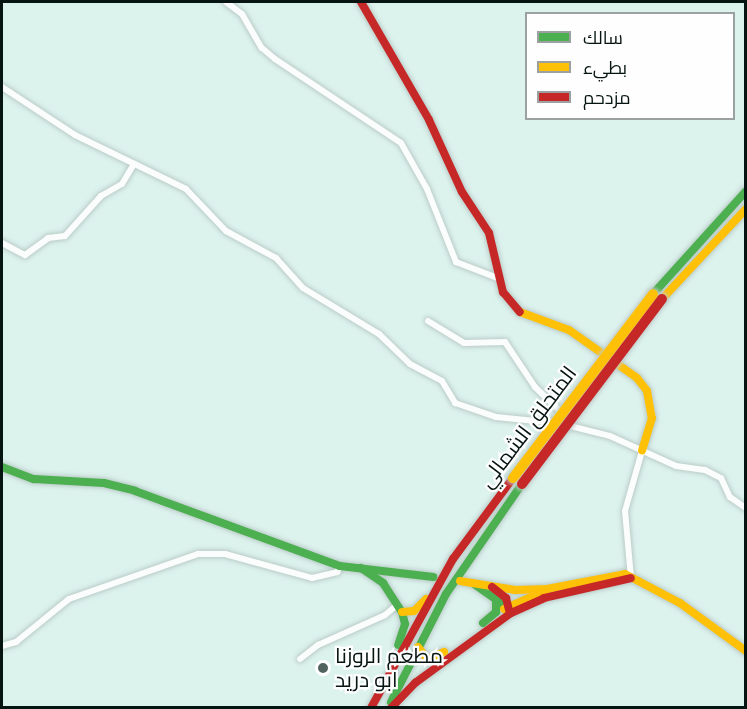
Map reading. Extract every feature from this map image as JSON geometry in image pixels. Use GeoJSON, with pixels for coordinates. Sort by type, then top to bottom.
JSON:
{"type":"FeatureCollection","features":[{"type":"Feature","properties":{"kind":"main road"},"geometry":{"type":"LineString","coordinates":[[361,2],[429,120],[462,192],[482,221],[510,304],[518,311],[569,330],[643,384],[650,397],[652,412],[650,435],[642,451]]}},
{"type":"Feature","properties":{"kind":"main road","name":"المتحلق الشمالي"},"geometry":{"type":"LineString","coordinates":[[371,708],[433,593],[704,233],[746,191]]}},
{"type":"Feature","properties":{"kind":"main road","name":"المتحلق الشمالي"},"geometry":{"type":"LineString","coordinates":[[658,296],[746,209]]}},
{"type":"Feature","properties":{"kind":"main road"},"geometry":{"type":"LineString","coordinates":[[2,467],[34,480],[104,483],[135,491],[340,566],[362,568],[382,575],[433,578]]}},
{"type":"Feature","properties":{"kind":"main road","name":"المتحلق الشمالي"},"geometry":{"type":"LineString","coordinates":[[389,708],[418,647],[464,565],[517,481]]}},
{"type":"Feature","properties":{"kind":"main road"},"geometry":{"type":"LineString","coordinates":[[460,581],[492,587],[547,589],[625,574],[680,603],[746,651]]}},
{"type":"Feature","properties":{"kind":"main road"},"geometry":{"type":"LineString","coordinates":[[381,688],[403,632],[400,609],[382,575]]}},
{"type":"Feature","properties":{"kind":"main road"},"geometry":{"type":"LineString","coordinates":[[418,647],[422,657],[433,659],[491,618],[555,595],[631,578]]}},
{"type":"Feature","properties":{"kind":"main road"},"geometry":{"type":"LineString","coordinates":[[474,584],[512,610]]}},
{"type":"Feature","properties":{"kind":"main road"},"geometry":{"type":"LineString","coordinates":[[492,587],[502,593],[512,610]]}},
{"type":"Feature","properties":{"kind":"main road"},"geometry":{"type":"LineString","coordinates":[[389,708],[415,683],[512,610],[547,589]]}},
{"type":"Feature","properties":{"kind":"main road"},"geometry":{"type":"LineString","coordinates":[[400,609],[414,611],[433,593]]}},
{"type":"Feature","properties":{"kind":"main road"},"geometry":{"type":"LineString","coordinates":[[491,618],[497,608],[496,600]]}},
{"type":"Feature","properties":{"kind":"street"},"geometry":{"type":"LineString","coordinates":[[226,2],[242,14],[262,48],[275,59],[401,143],[427,189],[456,262],[500,279]]}},
{"type":"Feature","properties":{"kind":"street"},"geometry":{"type":"LineString","coordinates":[[2,87],[34,111],[186,189],[226,231],[276,258],[303,288],[379,334],[410,364],[442,381],[455,403],[496,417],[575,426],[676,466],[705,470],[721,478],[730,497],[746,508]]}},
{"type":"Feature","properties":{"kind":"street"},"geometry":{"type":"LineString","coordinates":[[2,243],[25,255],[48,238],[65,236],[101,196],[122,184],[134,164]]}},
{"type":"Feature","properties":{"kind":"street"},"geometry":{"type":"LineString","coordinates":[[428,321],[464,343],[505,342],[535,387],[575,426]]}},
{"type":"Feature","properties":{"kind":"street"},"geometry":{"type":"LineString","coordinates":[[631,578],[625,511],[642,451]]}},
{"type":"Feature","properties":{"kind":"street"},"geometry":{"type":"LineString","coordinates":[[2,646],[16,642],[69,599],[198,554],[225,554],[312,578],[338,572],[340,566]]}},
{"type":"Feature","properties":{"kind":"street"},"geometry":{"type":"LineString","coordinates":[[300,659],[318,645],[400,609]]}},
{"type":"Feature","properties":{"kind":"traffic: fast"},"geometry":{"type":"LineString","coordinates":[[653,294],[746,191]]}},
{"type":"Feature","properties":{"kind":"traffic: fast"},"geometry":{"type":"LineString","coordinates":[[2,467],[34,479],[104,483],[135,491],[340,566],[433,577]]}},
{"type":"Feature","properties":{"kind":"traffic: fast"},"geometry":{"type":"LineString","coordinates":[[391,702],[446,594],[522,484]]}},
{"type":"Feature","properties":{"kind":"traffic: fast"},"geometry":{"type":"LineString","coordinates":[[361,568],[383,583],[402,612],[405,624],[398,645]]}},
{"type":"Feature","properties":{"kind":"traffic: fast"},"geometry":{"type":"LineString","coordinates":[[474,584],[501,603]]}},
{"type":"Feature","properties":{"kind":"traffic: fast"},"geometry":{"type":"LineString","coordinates":[[483,623],[496,612],[496,600]]}},
{"type":"Feature","properties":{"kind":"traffic: slow"},"geometry":{"type":"LineString","coordinates":[[662,299],[746,209]]}},
{"type":"Feature","properties":{"kind":"traffic: slow"},"geometry":{"type":"LineString","coordinates":[[513,478],[653,294]]}},
{"type":"Feature","properties":{"kind":"traffic: slow"},"geometry":{"type":"LineString","coordinates":[[520,312],[569,330],[637,378],[647,391],[652,418],[642,451]]}},
{"type":"Feature","properties":{"kind":"traffic: slow"},"geometry":{"type":"LineString","coordinates":[[460,581],[515,590],[547,589],[625,574],[680,603],[746,651]]}},
{"type":"Feature","properties":{"kind":"traffic: slow"},"geometry":{"type":"LineString","coordinates":[[504,609],[547,590]]}},
{"type":"Feature","properties":{"kind":"traffic: slow"},"geometry":{"type":"LineString","coordinates":[[402,612],[414,611],[426,599]]}},
{"type":"Feature","properties":{"kind":"traffic: slow"},"geometry":{"type":"LineString","coordinates":[[418,647],[428,660],[444,652]]}},
{"type":"Feature","properties":{"kind":"traffic: jam"},"geometry":{"type":"LineString","coordinates":[[361,2],[429,120],[462,192],[489,233],[503,292],[520,312]]}},
{"type":"Feature","properties":{"kind":"traffic: jam"},"geometry":{"type":"LineString","coordinates":[[522,484],[662,299]]}},
{"type":"Feature","properties":{"kind":"traffic: jam"},"geometry":{"type":"LineString","coordinates":[[371,708],[453,559],[513,478]]}},
{"type":"Feature","properties":{"kind":"traffic: jam"},"geometry":{"type":"LineString","coordinates":[[391,708],[415,683],[511,613],[544,598],[631,578]]}},
{"type":"Feature","properties":{"kind":"traffic: jam"},"geometry":{"type":"LineString","coordinates":[[492,587],[506,598],[509,610]]}},
{"type":"Feature","properties":{"kind":"place","name":"مطعم الروزنا ابو دريد"},"geometry":{"type":"Point","coordinates":[323,668]}}]}
